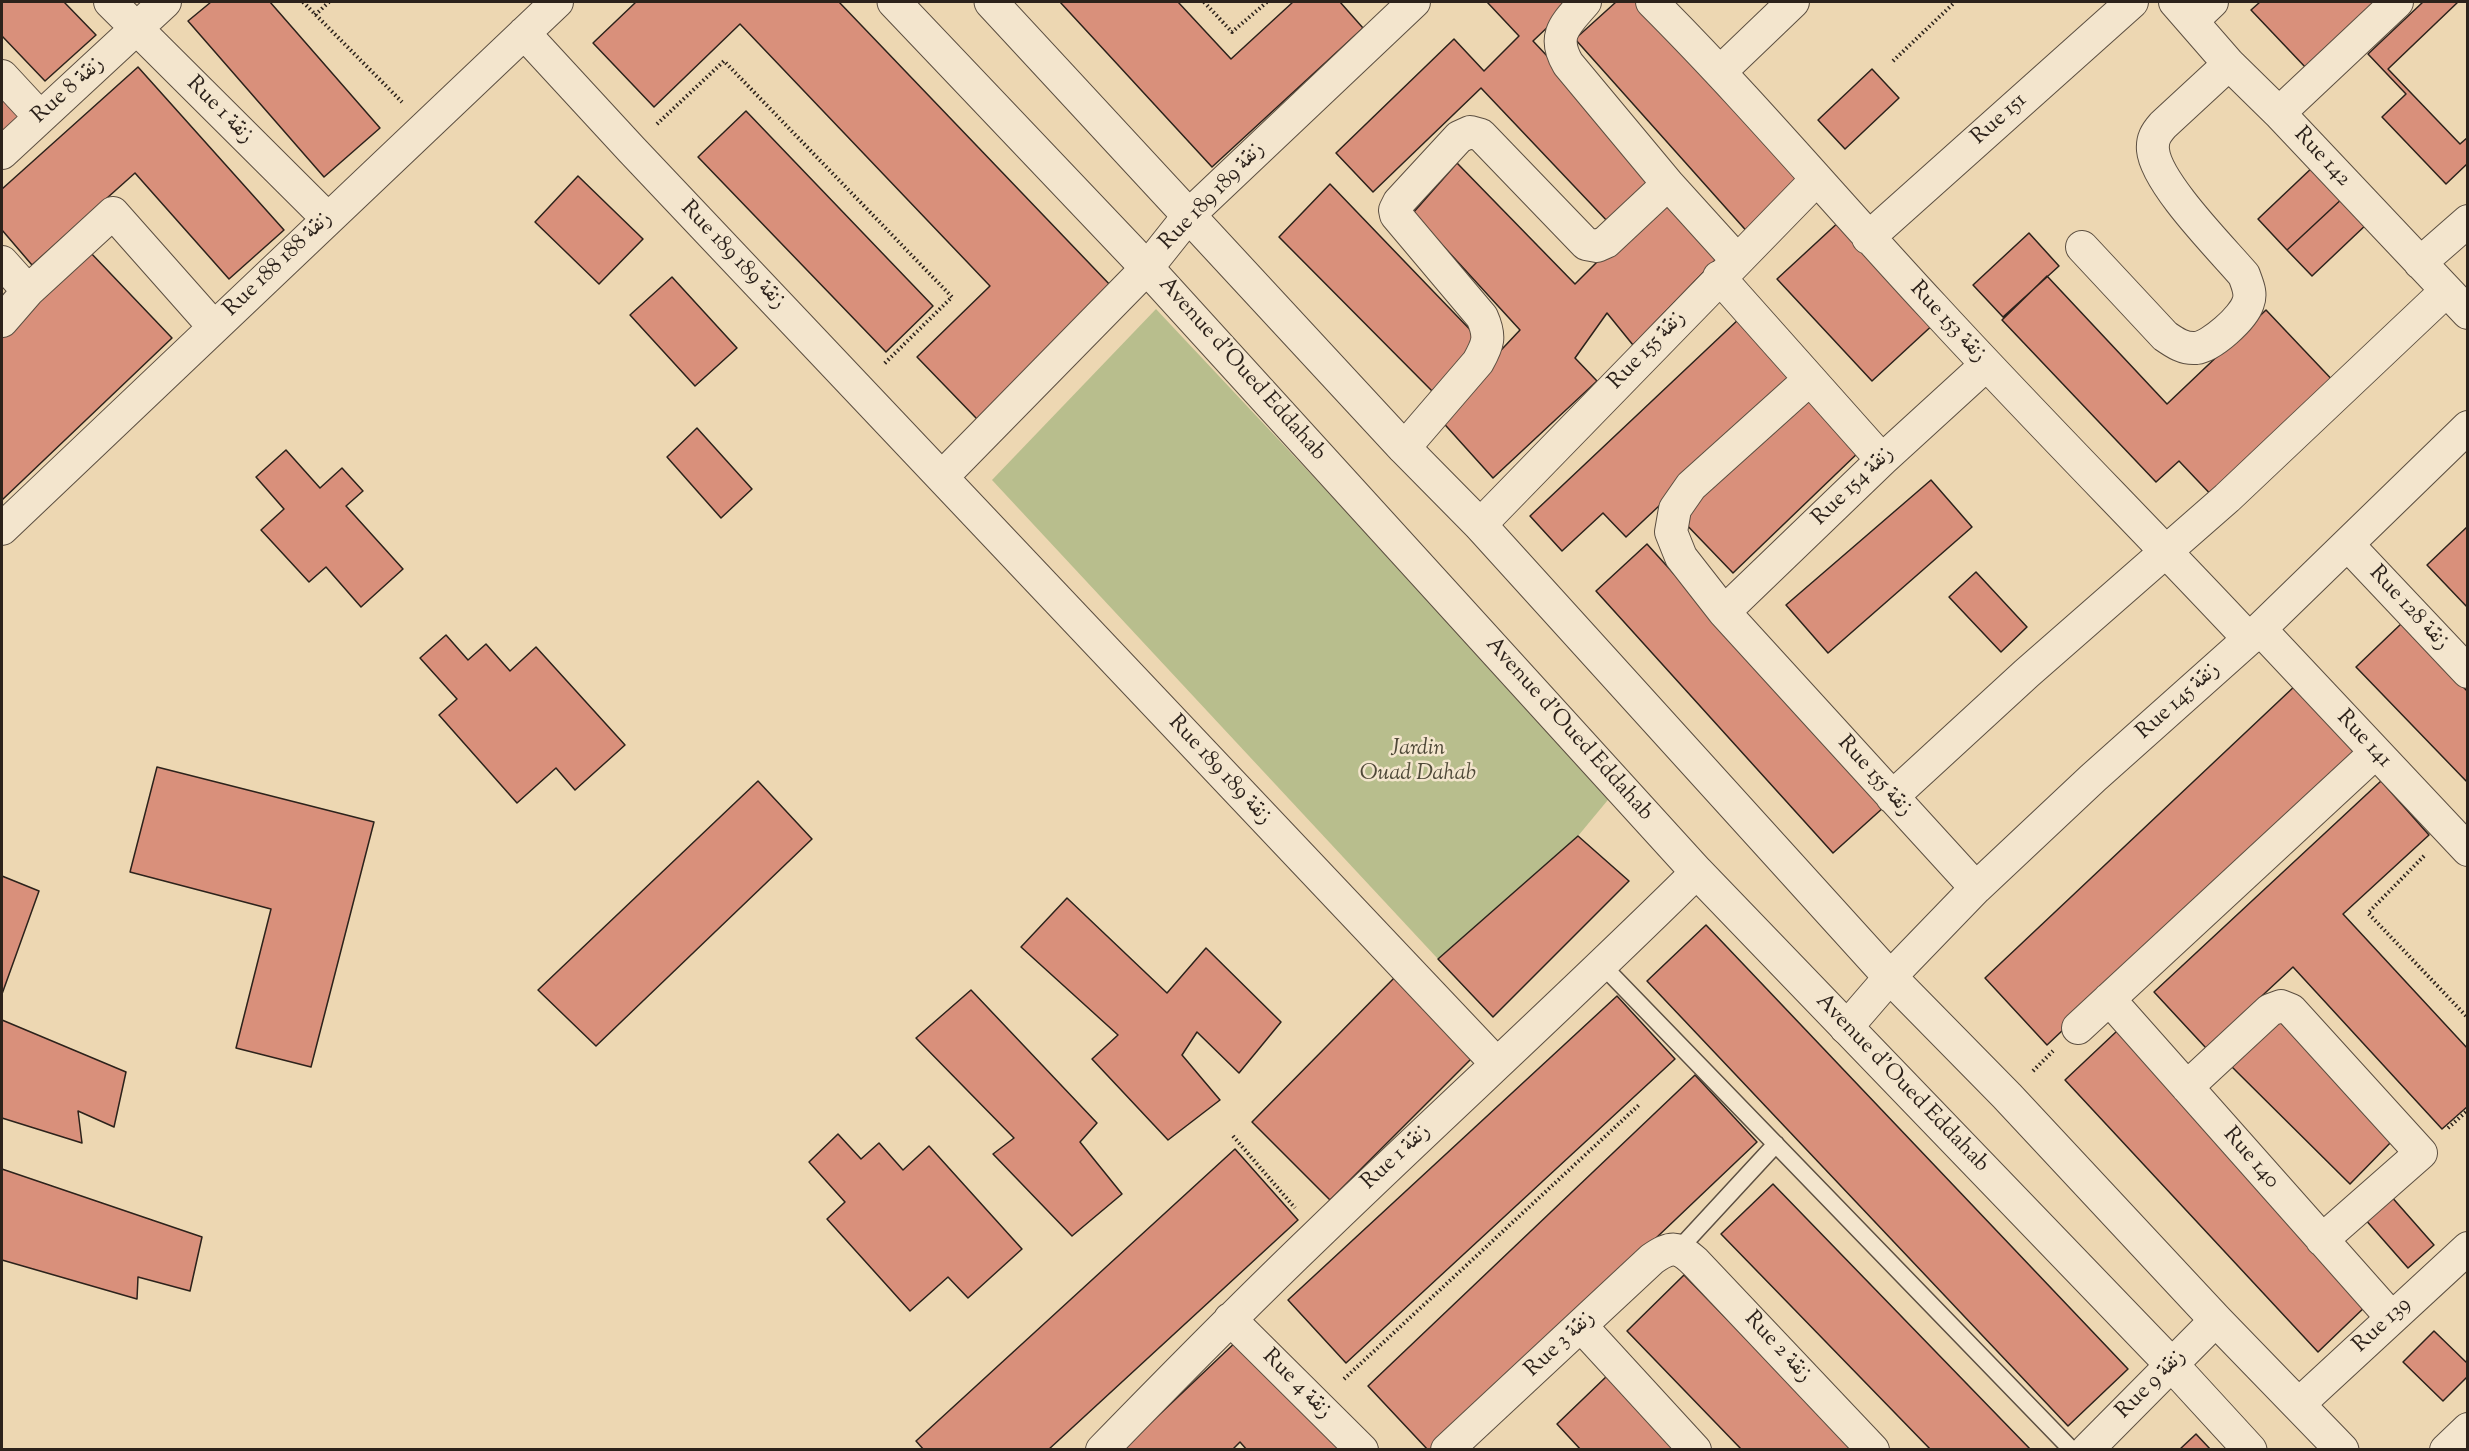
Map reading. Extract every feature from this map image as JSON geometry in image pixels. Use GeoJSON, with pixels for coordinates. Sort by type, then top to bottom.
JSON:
{"type":"FeatureCollection","features":[{"type":"Feature","properties":{"kind":"street","name":"Rue 1 زنقة"},"geometry":{"type":"LineString","coordinates":[[110,2],[328,219]]}},
{"type":"Feature","properties":{"kind":"street","name":"Rue 8 زنقة"},"geometry":{"type":"LineString","coordinates":[[2,153],[165,2]]}},
{"type":"Feature","properties":{"kind":"street","name":"Rue 188 زنقة 188"},"geometry":{"type":"LineString","coordinates":[[2,529],[557,2]]}},
{"type":"Feature","properties":{"kind":"street","name":"Avenue d'Oued Eddahab"},"geometry":{"type":"LineString","coordinates":[[894,2],[1147,268],[1697,872],[2172,1365],[2250,1449]]}},
{"type":"Feature","properties":{"kind":"street"},"geometry":{"type":"LineString","coordinates":[[991,2],[1190,214],[1404,448],[1480,525],[1890,976],[2007,1096],[2216,1320],[2342,1449]]}},
{"type":"Feature","properties":{"kind":"street"},"geometry":{"type":"LineString","coordinates":[[1585,2],[1562,30],[1561,52],[1568,64],[1668,184],[1810,379],[1881,460]]}},
{"type":"Feature","properties":{"kind":"street","name":"Rue 153 زنقة"},"geometry":{"type":"LineString","coordinates":[[1652,2],[1721,71],[1868,238],[1986,365],[2167,551],[2255,634]]}},
{"type":"Feature","properties":{"kind":"street"},"geometry":{"type":"LineString","coordinates":[[1721,71],[1793,2]]}},
{"type":"Feature","properties":{"kind":"street","name":"Rue 151"},"geometry":{"type":"LineString","coordinates":[[1868,238],[2132,2]]}},
{"type":"Feature","properties":{"kind":"street"},"geometry":{"type":"LineString","coordinates":[[2279,113],[2397,2]]}},
{"type":"Feature","properties":{"kind":"street","name":"Rue 189 زنقة 189"},"geometry":{"type":"LineString","coordinates":[[942,477],[1147,268],[1190,214],[1395,7]]}},
{"type":"Feature","properties":{"kind":"street","name":"Rue 142"},"geometry":{"type":"LineString","coordinates":[[2193,8],[2229,64],[2279,113],[2468,313]]}},
{"type":"Feature","properties":{"kind":"street","name":"Rue 189 زنقة 189"},"geometry":{"type":"LineString","coordinates":[[524,33],[1497,1064]]}},
{"type":"Feature","properties":{"kind":"street"},"geometry":{"type":"LineString","coordinates":[[2082,247],[2165,336],[2180,346],[2194,348],[2202,346],[2235,323],[2249,302],[2250,289],[2244,275],[2172,190],[2156,165],[2152,149],[2155,135],[2163,125],[2229,64]]}},
{"type":"Feature","properties":{"kind":"street"},"geometry":{"type":"LineString","coordinates":[[2,76],[40,117]]}},
{"type":"Feature","properties":{"kind":"street"},"geometry":{"type":"LineString","coordinates":[[1404,448],[1478,362],[1486,347],[1489,332],[1482,318],[1396,215],[1395,210],[1399,202],[1459,137],[1470,132],[1481,135],[1586,244],[1597,246],[1606,242],[1668,184]]}},
{"type":"Feature","properties":{"kind":"street","name":"Rue 155 زنقة"},"geometry":{"type":"LineString","coordinates":[[1480,525],[1817,179]]}},
{"type":"Feature","properties":{"kind":"street"},"geometry":{"type":"LineString","coordinates":[[2,321],[28,291],[113,213],[214,327]]}},
{"type":"Feature","properties":{"kind":"street"},"geometry":{"type":"LineString","coordinates":[[2420,263],[2468,221]]}},
{"type":"Feature","properties":{"kind":"street"},"geometry":{"type":"LineString","coordinates":[[2,262],[28,291]]}},
{"type":"Feature","properties":{"kind":"street"},"geometry":{"type":"LineString","coordinates":[[1892,797],[2027,673],[2226,498],[2446,291]]}},
{"type":"Feature","properties":{"kind":"street","name":"Rue 154 زنقة"},"geometry":{"type":"LineString","coordinates":[[1724,612],[1881,460],[1986,365]]}},
{"type":"Feature","properties":{"kind":"street","name":"Rue 155 زنقة"},"geometry":{"type":"LineString","coordinates":[[1810,379],[1691,486],[1674,509],[1671,532],[1681,557],[1724,612],[1976,888]]}},
{"type":"Feature","properties":{"kind":"street","name":"Rue 145 زنقة"},"geometry":{"type":"LineString","coordinates":[[1846,1028],[1890,976],[1976,888],[2093,778],[2255,634],[2468,427]]}},
{"type":"Feature","properties":{"kind":"street","name":"Rue 128 زنقة"},"geometry":{"type":"LineString","coordinates":[[2348,545],[2468,672]]}},
{"type":"Feature","properties":{"kind":"street","name":"Rue 141"},"geometry":{"type":"LineString","coordinates":[[2255,634],[2459,840]]}},
{"type":"Feature","properties":{"kind":"street"},"geometry":{"type":"LineString","coordinates":[[2078,1028],[2375,753]]}},
{"type":"Feature","properties":{"kind":"street","name":"Rue 1 زنقة"},"geometry":{"type":"LineString","coordinates":[[1102,1449],[1230,1319],[1603,966],[1697,872]]}},
{"type":"Feature","properties":{"kind":"street","name":"Rue 140"},"geometry":{"type":"LineString","coordinates":[[2109,999],[2392,1318]]}},
{"type":"Feature","properties":{"kind":"street"},"geometry":{"type":"LineString","coordinates":[[2187,1087],[2270,1010],[2281,1006],[2291,1010],[2421,1153],[2322,1240]]}},
{"type":"Feature","properties":{"kind":"street","name":"Rue 139"},"geometry":{"type":"LineString","coordinates":[[2299,1404],[2468,1248]]}},
{"type":"Feature","properties":{"kind":"street","name":"Rue 3 زنقة"},"geometry":{"type":"LineString","coordinates":[[1448,1449],[1582,1327],[1652,1259],[1670,1250],[1678,1250]]}},
{"type":"Feature","properties":{"kind":"street","name":"Rue 2 زنقة"},"geometry":{"type":"LineString","coordinates":[[1678,1250],[1695,1262],[1873,1449]]}},
{"type":"Feature","properties":{"kind":"street","name":"Rue 4 زنقة"},"geometry":{"type":"LineString","coordinates":[[1230,1319],[1362,1449]]}},
{"type":"Feature","properties":{"kind":"street","name":"Rue 9 زنقة"},"geometry":{"type":"LineString","coordinates":[[2087,1449],[2216,1320]]}},
{"type":"Feature","properties":{"kind":"street"},"geometry":{"type":"LineString","coordinates":[[1582,1327],[1695,1449]]}},
{"type":"Feature","properties":{"kind":"street"},"geometry":{"type":"LineString","coordinates":[[2446,1449],[2468,1429]]}},
{"type":"Feature","properties":{"kind":"lane"},"geometry":{"type":"LineString","coordinates":[[1603,966],[2072,1449]]}},
{"type":"Feature","properties":{"kind":"lane"},"geometry":{"type":"LineString","coordinates":[[1678,1250],[1776,1144]]}},
{"type":"Feature","properties":{"kind":"path"},"geometry":{"type":"LineString","coordinates":[[303,2],[426,126]]}},
{"type":"Feature","properties":{"kind":"path"},"geometry":{"type":"LineString","coordinates":[[315,15],[329,2]]}},
{"type":"Feature","properties":{"kind":"path"},"geometry":{"type":"LineString","coordinates":[[1204,2],[1232,32],[1267,2]]}},
{"type":"Feature","properties":{"kind":"path"},"geometry":{"type":"LineString","coordinates":[[1893,61],[1954,2]]}},
{"type":"Feature","properties":{"kind":"path"},"geometry":{"type":"LineString","coordinates":[[631,149],[724,61],[952,297],[906,342]]}},
{"type":"Feature","properties":{"kind":"path"},"geometry":{"type":"LineString","coordinates":[[2459,840],[2368,913],[2468,1018]]}},
{"type":"Feature","properties":{"kind":"path"},"geometry":{"type":"LineString","coordinates":[[2007,1096],[2078,1028]]}},
{"type":"Feature","properties":{"kind":"path"},"geometry":{"type":"LineString","coordinates":[[1316,1405],[1640,1104]]}},
{"type":"Feature","properties":{"kind":"path"},"geometry":{"type":"LineString","coordinates":[[1233,1136],[1318,1234]]}},
{"type":"Feature","properties":{"kind":"green space","name":"Jardin Ouad Dahab"},"geometry":{"type":"Polygon","coordinates":[[[1156,309],[1612,795],[1578,836],[1438,959],[992,480],[1156,309]]]}},
{"type":"Feature","properties":{"kind":"building"},"geometry":{"type":"Polygon","coordinates":[[[2,2],[64,2],[96,35],[45,81],[2,36],[2,2]]]}},
{"type":"Feature","properties":{"kind":"building"},"geometry":{"type":"Polygon","coordinates":[[[211,2],[270,2],[380,128],[324,177],[188,21],[211,2]]]}},
{"type":"Feature","properties":{"kind":"building"},"geometry":{"type":"Polygon","coordinates":[[[636,2],[839,2],[1113,288],[977,419],[917,357],[990,286],[740,24],[654,107],[593,43],[636,2]]]}},
{"type":"Feature","properties":{"kind":"building"},"geometry":{"type":"Polygon","coordinates":[[[1060,2],[1178,2],[1231,59],[1293,2],[1340,2],[1363,28],[1212,167],[1060,2]]]}},
{"type":"Feature","properties":{"kind":"building"},"geometry":{"type":"Polygon","coordinates":[[[1487,2],[1574,2],[1533,41],[1660,176],[1610,224],[1481,88],[1373,192],[1336,153],[1454,39],[1484,71],[1519,36],[1487,2]]]}},
{"type":"Feature","properties":{"kind":"building"},"geometry":{"type":"Polygon","coordinates":[[[1616,2],[1642,2],[1807,186],[1751,236],[1575,39],[1616,2]]]}},
{"type":"Feature","properties":{"kind":"building"},"geometry":{"type":"Polygon","coordinates":[[[2260,2],[2378,2],[2307,69],[2251,10],[2260,2]]]}},
{"type":"Feature","properties":{"kind":"building"},"geometry":{"type":"Polygon","coordinates":[[[2423,2],[2458,2],[2388,69],[2460,144],[2468,137],[2468,163],[2446,184],[2382,117],[2406,94],[2368,54],[2423,2]]]}},
{"type":"Feature","properties":{"kind":"building"},"geometry":{"type":"Polygon","coordinates":[[[138,67],[284,230],[229,279],[135,173],[32,265],[2,230],[2,189],[138,67]]]}},
{"type":"Feature","properties":{"kind":"building"},"geometry":{"type":"Polygon","coordinates":[[[1872,69],[1899,98],[1845,149],[1818,120],[1872,69]]]}},
{"type":"Feature","properties":{"kind":"building"},"geometry":{"type":"Polygon","coordinates":[[[2,96],[21,116],[2,135],[2,96]]]}},
{"type":"Feature","properties":{"kind":"building"},"geometry":{"type":"Polygon","coordinates":[[[746,111],[933,306],[886,352],[698,157],[746,111]]]}},
{"type":"Feature","properties":{"kind":"building"},"geometry":{"type":"Polygon","coordinates":[[[1457,163],[1575,284],[1666,193],[1724,251],[1633,345],[1607,313],[1575,358],[1597,381],[1493,478],[1438,417],[1520,330],[1413,213],[1457,163]]]}},
{"type":"Feature","properties":{"kind":"building"},"geometry":{"type":"Polygon","coordinates":[[[2316,164],[2345,196],[2287,250],[2258,219],[2316,164]]]}},
{"type":"Feature","properties":{"kind":"building"},"geometry":{"type":"Polygon","coordinates":[[[578,176],[643,239],[599,284],[535,222],[578,176]]]}},
{"type":"Feature","properties":{"kind":"building"},"geometry":{"type":"Polygon","coordinates":[[[1330,184],[1480,340],[1437,396],[1279,237],[1330,184]]]}},
{"type":"Feature","properties":{"kind":"building"},"geometry":{"type":"Polygon","coordinates":[[[2345,196],[2369,222],[2312,276],[2287,250],[2345,196]]]}},
{"type":"Feature","properties":{"kind":"building"},"geometry":{"type":"Polygon","coordinates":[[[1842,219],[1937,321],[1872,381],[1777,279],[1842,219]]]}},
{"type":"Feature","properties":{"kind":"building"},"geometry":{"type":"Polygon","coordinates":[[[2029,233],[2059,266],[2003,317],[1973,285],[2029,233]]]}},
{"type":"Feature","properties":{"kind":"building"},"geometry":{"type":"Polygon","coordinates":[[[89,251],[172,338],[2,500],[2,335],[89,251]]]}},
{"type":"Feature","properties":{"kind":"building"},"geometry":{"type":"Polygon","coordinates":[[[2047,276],[2167,404],[2266,310],[2339,387],[2218,502],[2179,461],[2156,482],[2002,320],[2047,276]]]}},
{"type":"Feature","properties":{"kind":"building"},"geometry":{"type":"Polygon","coordinates":[[[672,277],[737,348],[695,386],[630,315],[672,277]]]}},
{"type":"Feature","properties":{"kind":"building"},"geometry":{"type":"Polygon","coordinates":[[[1740,318],[1795,378],[1626,537],[1603,513],[1562,551],[1530,516],[1740,318]]]}},
{"type":"Feature","properties":{"kind":"building"},"geometry":{"type":"Polygon","coordinates":[[[1810,393],[1862,449],[1733,573],[1680,518],[1810,393]]]}},
{"type":"Feature","properties":{"kind":"building"},"geometry":{"type":"Polygon","coordinates":[[[697,428],[752,489],[721,518],[667,457],[697,428]]]}},
{"type":"Feature","properties":{"kind":"building"},"geometry":{"type":"Polygon","coordinates":[[[286,450],[320,488],[342,468],[363,491],[346,506],[403,569],[361,607],[326,567],[309,582],[261,530],[284,509],[256,477],[286,450]]]}},
{"type":"Feature","properties":{"kind":"building"},"geometry":{"type":"Polygon","coordinates":[[[1931,480],[1972,527],[1828,653],[1786,605],[1931,480]]]}},
{"type":"Feature","properties":{"kind":"building"},"geometry":{"type":"Polygon","coordinates":[[[2468,526],[2468,608],[2427,565],[2468,526]]]}},
{"type":"Feature","properties":{"kind":"building"},"geometry":{"type":"Polygon","coordinates":[[[1647,544],[1884,807],[1833,853],[1596,591],[1647,544]]]}},
{"type":"Feature","properties":{"kind":"building"},"geometry":{"type":"Polygon","coordinates":[[[1976,572],[2027,627],[2001,652],[1949,597],[1976,572]]]}},
{"type":"Feature","properties":{"kind":"building"},"geometry":{"type":"Polygon","coordinates":[[[2402,623],[2468,692],[2468,783],[2356,667],[2402,623]]]}},
{"type":"Feature","properties":{"kind":"building"},"geometry":{"type":"Polygon","coordinates":[[[446,635],[468,660],[486,644],[510,671],[536,647],[625,745],[575,790],[556,768],[517,803],[439,715],[457,699],[420,658],[446,635]]]}},
{"type":"Feature","properties":{"kind":"building"},"geometry":{"type":"Polygon","coordinates":[[[2297,684],[2359,751],[2047,1045],[1985,978],[2297,684]]]}},
{"type":"Feature","properties":{"kind":"building"},"geometry":{"type":"Polygon","coordinates":[[[157,767],[374,822],[311,1067],[236,1048],[271,909],[130,872],[157,767]]]}},
{"type":"Feature","properties":{"kind":"building"},"geometry":{"type":"Polygon","coordinates":[[[758,781],[812,839],[596,1046],[538,990],[758,781]]]}},
{"type":"Feature","properties":{"kind":"building"},"geometry":{"type":"Polygon","coordinates":[[[2381,781],[2429,835],[2343,914],[2468,1049],[2468,1106],[2442,1129],[2293,967],[2206,1048],[2154,992],[2381,781]]]}},
{"type":"Feature","properties":{"kind":"building"},"geometry":{"type":"Polygon","coordinates":[[[1578,836],[1629,881],[1493,1017],[1438,959],[1578,836]]]}},
{"type":"Feature","properties":{"kind":"building"},"geometry":{"type":"Polygon","coordinates":[[[2,876],[39,891],[2,994],[2,876]]]}},
{"type":"Feature","properties":{"kind":"building"},"geometry":{"type":"Polygon","coordinates":[[[1067,898],[1167,993],[1206,948],[1281,1022],[1239,1073],[1197,1032],[1182,1055],[1220,1100],[1168,1140],[1092,1059],[1118,1035],[1021,947],[1067,898]]]}},
{"type":"Feature","properties":{"kind":"building"},"geometry":{"type":"Polygon","coordinates":[[[1706,925],[2128,1369],[2068,1426],[1647,981],[1706,925]]]}},
{"type":"Feature","properties":{"kind":"building"},"geometry":{"type":"Polygon","coordinates":[[[1401,971],[1480,1050],[1330,1200],[1252,1122],[1401,971]]]}},
{"type":"Feature","properties":{"kind":"building"},"geometry":{"type":"Polygon","coordinates":[[[971,990],[1097,1123],[1080,1142],[1122,1194],[1072,1236],[993,1154],[1014,1138],[916,1038],[971,990]]]}},
{"type":"Feature","properties":{"kind":"building"},"geometry":{"type":"Polygon","coordinates":[[[1617,996],[1675,1059],[1346,1363],[1288,1300],[1617,996]]]}},
{"type":"Feature","properties":{"kind":"building"},"geometry":{"type":"Polygon","coordinates":[[[2275,1017],[2396,1137],[2350,1184],[2229,1064],[2275,1017]]]}},
{"type":"Feature","properties":{"kind":"building"},"geometry":{"type":"Polygon","coordinates":[[[2,1020],[126,1072],[114,1127],[78,1111],[82,1143],[2,1118],[2,1020]]]}},
{"type":"Feature","properties":{"kind":"building"},"geometry":{"type":"Polygon","coordinates":[[[2117,1031],[2369,1303],[2318,1352],[2065,1080],[2117,1031]]]}},
{"type":"Feature","properties":{"kind":"building"},"geometry":{"type":"Polygon","coordinates":[[[1695,1075],[1757,1142],[1433,1450],[1428,1450],[1368,1386],[1695,1075]]]}},
{"type":"Feature","properties":{"kind":"building"},"geometry":{"type":"Polygon","coordinates":[[[838,1134],[861,1159],[879,1143],[903,1170],[929,1146],[1022,1249],[968,1298],[948,1277],[910,1311],[827,1219],[845,1202],[809,1162],[838,1134]]]}},
{"type":"Feature","properties":{"kind":"building"},"geometry":{"type":"Polygon","coordinates":[[[1235,1149],[1298,1220],[1048,1450],[924,1450],[916,1441],[1235,1149]]]}},
{"type":"Feature","properties":{"kind":"building"},"geometry":{"type":"Polygon","coordinates":[[[2,1169],[202,1237],[190,1291],[138,1277],[137,1299],[2,1260],[2,1169]]]}},
{"type":"Feature","properties":{"kind":"building"},"geometry":{"type":"Polygon","coordinates":[[[1773,1184],[2031,1450],[1931,1450],[1721,1234],[1773,1184]]]}},
{"type":"Feature","properties":{"kind":"building"},"geometry":{"type":"Polygon","coordinates":[[[2390,1195],[2434,1245],[2408,1268],[2364,1218],[2390,1195]]]}},
{"type":"Feature","properties":{"kind":"building"},"geometry":{"type":"Polygon","coordinates":[[[1684,1275],[1854,1450],[1742,1450],[1627,1331],[1684,1275]]]}},
{"type":"Feature","properties":{"kind":"building"},"geometry":{"type":"Polygon","coordinates":[[[2434,1331],[2468,1364],[2468,1376],[2443,1401],[2403,1362],[2434,1331]]]}},
{"type":"Feature","properties":{"kind":"building"},"geometry":{"type":"Polygon","coordinates":[[[1240,1338],[1344,1450],[1247,1450],[1240,1442],[1232,1450],[1122,1450],[1240,1338]]]}},
{"type":"Feature","properties":{"kind":"building"},"geometry":{"type":"Polygon","coordinates":[[[1608,1375],[1679,1450],[1581,1450],[1557,1424],[1608,1375]]]}},
{"type":"Feature","properties":{"kind":"building"},"geometry":{"type":"Polygon","coordinates":[[[2196,1434],[2211,1450],[2179,1450],[2196,1434]]]}}]}
